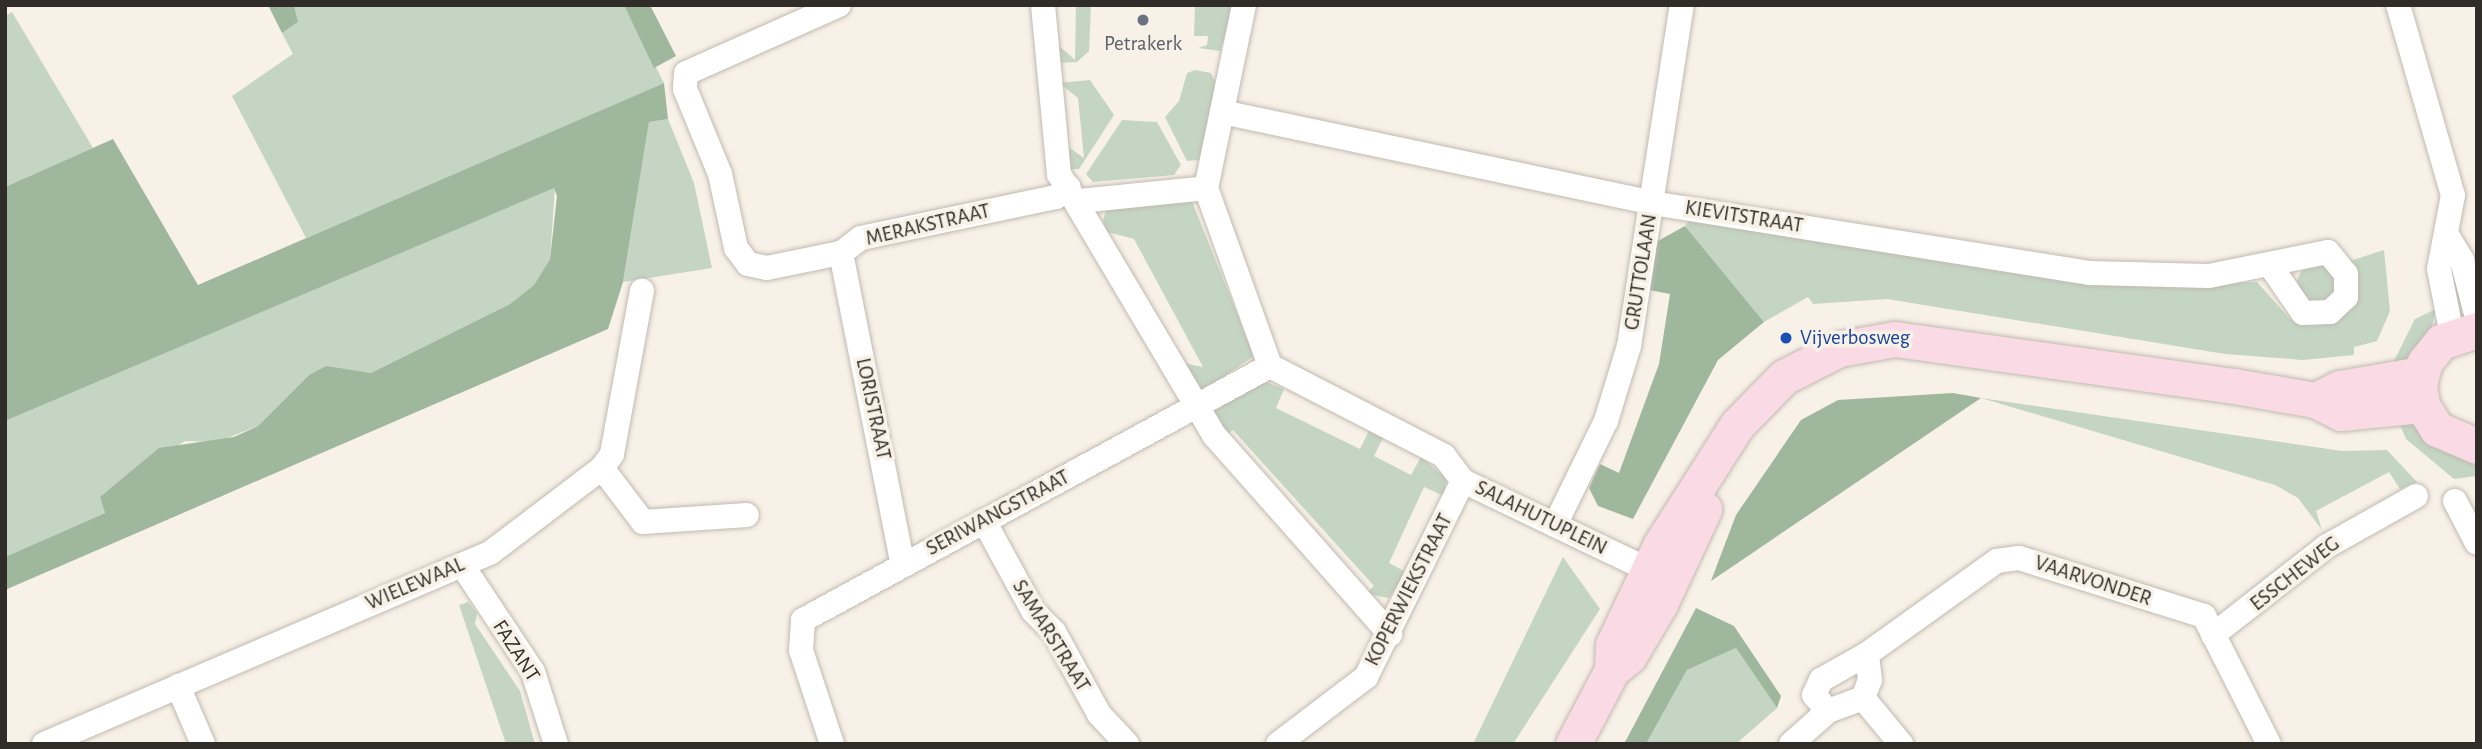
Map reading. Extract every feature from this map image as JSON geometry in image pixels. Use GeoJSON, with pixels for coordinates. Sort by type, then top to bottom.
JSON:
{"type":"FeatureCollection","features":[{"type":"Feature","properties":{"kind":"main road"},"geometry":{"type":"LineString","coordinates":[[2469,328],[2432,351],[2422,390],[2448,438],[2477,446]]}},
{"type":"Feature","properties":{"kind":"main road"},"geometry":{"type":"LineString","coordinates":[[1573,744],[1612,670],[1613,646],[1659,576],[1689,497],[1708,478],[1737,425],[1784,377],[1839,349],[1895,339],[2119,368],[2315,400],[2342,413],[2422,390]]}},
{"type":"Feature","properties":{"kind":"street","name":"MERAKSTRAAT"},"geometry":{"type":"LineString","coordinates":[[839,5],[705,62],[686,73],[685,89],[720,174],[736,248],[748,264],[766,268],[841,253],[861,238],[1074,194]]}},
{"type":"Feature","properties":{"kind":"street"},"geometry":{"type":"LineString","coordinates":[[1043,5],[1059,174],[1074,194],[1195,407],[1390,634]]}},
{"type":"Feature","properties":{"kind":"street"},"geometry":{"type":"LineString","coordinates":[[1195,407],[1270,366],[1233,279],[1206,188],[1244,5]]}},
{"type":"Feature","properties":{"kind":"street","name":"GRUTTOLAAN"},"geometry":{"type":"LineString","coordinates":[[1555,525],[1622,373],[1653,203],[1682,5]]}},
{"type":"Feature","properties":{"kind":"street"},"geometry":{"type":"LineString","coordinates":[[2398,5],[2453,195],[2440,279],[2469,328]]}},
{"type":"Feature","properties":{"kind":"street","name":"KIEVITSTRAAT"},"geometry":{"type":"LineString","coordinates":[[1222,112],[1653,203],[2090,273],[2209,276],[2272,268]]}},
{"type":"Feature","properties":{"kind":"street"},"geometry":{"type":"LineString","coordinates":[[1074,194],[1206,188]]}},
{"type":"Feature","properties":{"kind":"street","name":"LORISTRAAT"},"geometry":{"type":"LineString","coordinates":[[841,253],[903,565]]}},
{"type":"Feature","properties":{"kind":"street"},"geometry":{"type":"LineString","coordinates":[[642,291],[612,454],[602,468],[643,522],[747,515]]}},
{"type":"Feature","properties":{"kind":"street","name":"SALAHUTUPLEIN"},"geometry":{"type":"LineString","coordinates":[[1270,366],[1444,456],[1463,481],[1659,576]]}},
{"type":"Feature","properties":{"kind":"street","name":"SERIWANGSTRAAT"},"geometry":{"type":"LineString","coordinates":[[832,744],[801,650],[803,620],[1195,407]]}},
{"type":"Feature","properties":{"kind":"street","name":"WIELEWAAL"},"geometry":{"type":"LineString","coordinates":[[44,744],[489,553],[602,468]]}},
{"type":"Feature","properties":{"kind":"street","name":"KOPERWIEKSTRAAT"},"geometry":{"type":"LineString","coordinates":[[1278,744],[1366,677],[1390,634],[1463,481]]}},
{"type":"Feature","properties":{"kind":"street","name":"ESSCHEWEG"},"geometry":{"type":"LineString","coordinates":[[2213,635],[2327,546],[2416,496]]}},
{"type":"Feature","properties":{"kind":"street"},"geometry":{"type":"LineString","coordinates":[[2455,501],[2477,543]]}},
{"type":"Feature","properties":{"kind":"street","name":"SAMARSTRAAT"},"geometry":{"type":"LineString","coordinates":[[984,521],[1033,611],[1054,632],[1099,714],[1127,744]]}},
{"type":"Feature","properties":{"kind":"street","name":"VAARVONDER"},"geometry":{"type":"LineString","coordinates":[[1828,711],[1814,695],[1821,680],[1867,654],[1997,561],[2019,558],[2204,617],[2269,744]]}},
{"type":"Feature","properties":{"kind":"street","name":"FAZANT"},"geometry":{"type":"LineString","coordinates":[[462,565],[533,671],[556,744]]}},
{"type":"Feature","properties":{"kind":"street"},"geometry":{"type":"LineString","coordinates":[[1791,744],[1828,711],[1863,698],[1870,680],[1867,654]]}},
{"type":"Feature","properties":{"kind":"street"},"geometry":{"type":"LineString","coordinates":[[178,686],[203,744]]}},
{"type":"Feature","properties":{"kind":"street"},"geometry":{"type":"LineString","coordinates":[[1863,698],[1901,744]]}},
{"type":"Feature","properties":{"kind":"green space"},"geometry":{"type":"Polygon","coordinates":[[[268,5],[294,5],[298,22],[282,33],[268,5]]]}},
{"type":"Feature","properties":{"kind":"green space"},"geometry":{"type":"Polygon","coordinates":[[[294,5],[624,5],[664,83],[306,238],[232,96],[293,54],[282,33],[298,22],[294,5]]]}},
{"type":"Feature","properties":{"kind":"green space"},"geometry":{"type":"Polygon","coordinates":[[[624,5],[650,5],[676,56],[654,68],[624,5]]]}},
{"type":"Feature","properties":{"kind":"green space"},"geometry":{"type":"Polygon","coordinates":[[[1076,5],[1091,5],[1089,51],[1077,62],[1056,63],[1056,43],[1075,60],[1076,5]]]}},
{"type":"Feature","properties":{"kind":"green space"},"geometry":{"type":"Polygon","coordinates":[[[1195,5],[1234,5],[1220,51],[1198,48],[1207,45],[1208,36],[1194,36],[1195,5]]]}},
{"type":"Feature","properties":{"kind":"green space"},"geometry":{"type":"Polygon","coordinates":[[[12,12],[93,148],[5,187],[5,16],[12,12]]]}},
{"type":"Feature","properties":{"kind":"green space"},"geometry":{"type":"Polygon","coordinates":[[[1195,70],[1211,73],[1216,84],[1199,160],[1187,161],[1165,117],[1179,101],[1187,73],[1195,70]]]}},
{"type":"Feature","properties":{"kind":"green space"},"geometry":{"type":"Polygon","coordinates":[[[1090,80],[1114,115],[1079,169],[1066,169],[1064,144],[1084,158],[1078,98],[1059,83],[1090,80]]]}},
{"type":"Feature","properties":{"kind":"green space"},"geometry":{"type":"Polygon","coordinates":[[[664,83],[668,119],[649,122],[623,282],[608,329],[5,590],[5,557],[105,513],[100,497],[159,448],[234,437],[258,426],[309,375],[326,366],[371,373],[510,304],[534,285],[550,259],[557,196],[554,188],[5,421],[5,187],[113,139],[198,285],[664,83]]]}},
{"type":"Feature","properties":{"kind":"green space"},"geometry":{"type":"Polygon","coordinates":[[[668,119],[694,183],[712,268],[623,282],[649,122],[668,119]]]}},
{"type":"Feature","properties":{"kind":"green space"},"geometry":{"type":"Polygon","coordinates":[[[1122,120],[1157,122],[1181,165],[1174,175],[1093,182],[1086,174],[1122,120]]]}},
{"type":"Feature","properties":{"kind":"green space"},"geometry":{"type":"Polygon","coordinates":[[[555,187],[550,259],[534,285],[510,304],[371,373],[326,367],[309,375],[258,426],[217,442],[185,441],[100,497],[105,513],[5,557],[5,421],[555,187]]]}},
{"type":"Feature","properties":{"kind":"green space"},"geometry":{"type":"Polygon","coordinates":[[[1191,199],[1254,356],[1202,391],[1178,362],[1203,367],[1134,239],[1107,232],[1103,221],[1107,206],[1191,199]]]}},
{"type":"Feature","properties":{"kind":"green space"},"geometry":{"type":"Polygon","coordinates":[[[1691,218],[2124,286],[2257,282],[2290,319],[2311,326],[2338,319],[2350,261],[2384,250],[2390,311],[2377,341],[2354,347],[2354,355],[2303,360],[2225,354],[1887,299],[1813,304],[1808,297],[1764,322],[1685,226],[1691,218]]]}},
{"type":"Feature","properties":{"kind":"green space"},"geometry":{"type":"Polygon","coordinates":[[[1685,226],[1764,322],[1718,360],[1633,519],[1598,506],[1589,488],[1600,464],[1619,473],[1659,364],[1670,294],[1649,290],[1656,242],[1685,226]]]}},
{"type":"Feature","properties":{"kind":"green space"},"geometry":{"type":"Polygon","coordinates":[[[2316,265],[2330,270],[2335,284],[2330,298],[2316,303],[2302,298],[2297,284],[2302,270],[2316,265]]]}},
{"type":"Feature","properties":{"kind":"green space"},"geometry":{"type":"Polygon","coordinates":[[[2436,309],[2430,336],[2412,357],[2392,365],[2415,319],[2436,309]]]}},
{"type":"Feature","properties":{"kind":"green space"},"geometry":{"type":"Polygon","coordinates":[[[1261,380],[1284,389],[1276,408],[1360,449],[1369,431],[1383,438],[1374,456],[1411,475],[1421,457],[1446,478],[1444,496],[1424,487],[1389,563],[1406,572],[1389,598],[1366,594],[1374,586],[1233,430],[1223,438],[1213,408],[1261,380]]]}},
{"type":"Feature","properties":{"kind":"green space"},"geometry":{"type":"Polygon","coordinates":[[[1953,393],[1981,398],[1711,581],[1736,515],[1801,420],[1838,400],[1953,393]]]}},
{"type":"Feature","properties":{"kind":"green space"},"geometry":{"type":"Polygon","coordinates":[[[1981,398],[2342,451],[2387,450],[2417,482],[2400,489],[2389,472],[2316,511],[2322,530],[2298,498],[2275,485],[1981,398]]]}},
{"type":"Feature","properties":{"kind":"green space"},"geometry":{"type":"Polygon","coordinates":[[[2398,420],[2416,422],[2477,461],[2477,476],[2454,479],[2406,439],[2398,420]]]}},
{"type":"Feature","properties":{"kind":"green space"},"geometry":{"type":"Polygon","coordinates":[[[1563,557],[1600,609],[1513,744],[1473,744],[1563,557]]]}},
{"type":"Feature","properties":{"kind":"green space"},"geometry":{"type":"Polygon","coordinates":[[[468,602],[477,613],[475,624],[520,691],[535,744],[506,744],[459,605],[468,602]]]}},
{"type":"Feature","properties":{"kind":"green space"},"geometry":{"type":"Polygon","coordinates":[[[1696,608],[1734,626],[1781,696],[1777,708],[1736,648],[1687,670],[1646,744],[1624,744],[1696,608]]]}},
{"type":"Feature","properties":{"kind":"green space"},"geometry":{"type":"Polygon","coordinates":[[[1736,648],[1777,708],[1736,744],[1646,744],[1687,670],[1736,648]]]}},
{"type":"Feature","properties":{"kind":"place","name":"Petrakerk"},"geometry":{"type":"Point","coordinates":[1143,20]}},
{"type":"Feature","properties":{"kind":"place","name":"Vijverbosweg"},"geometry":{"type":"Point","coordinates":[1786,338]}}]}
